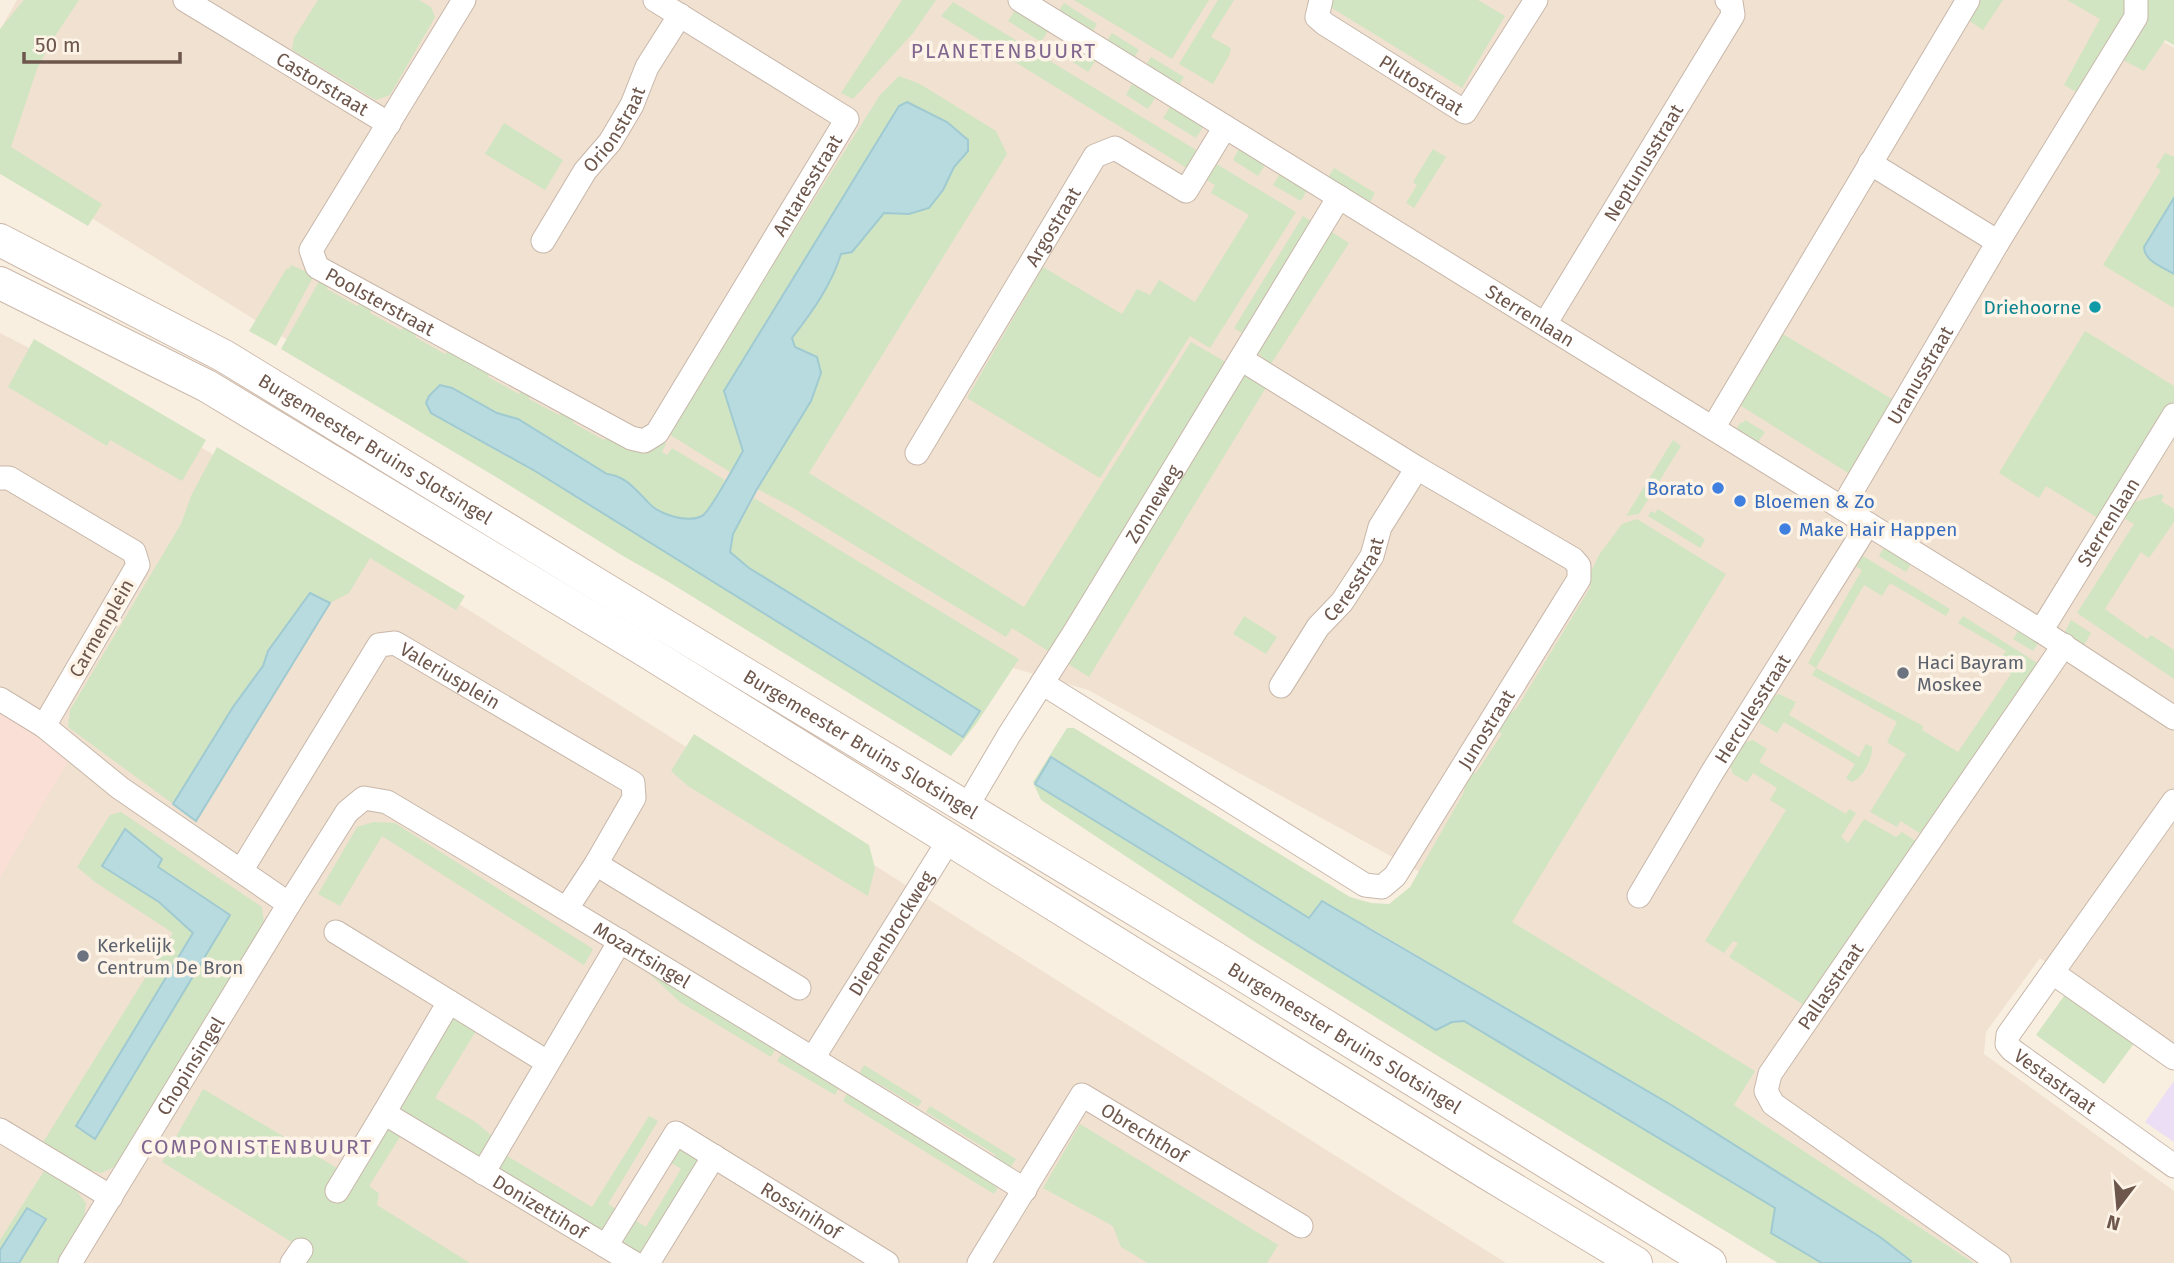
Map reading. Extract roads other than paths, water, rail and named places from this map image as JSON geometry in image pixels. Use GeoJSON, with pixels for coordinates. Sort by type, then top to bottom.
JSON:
{"type":"FeatureCollection","features":[{"type":"Feature","properties":{"kind":"main road","name":"Burgemeester Bruins Slotsingel"},"geometry":{"type":"LineString","coordinates":[[0,240],[224,356],[1222,962],[1710,1263]]}},
{"type":"Feature","properties":{"kind":"main road","name":"Burgemeester Bruins Slotsingel"},"geometry":{"type":"LineString","coordinates":[[0,283],[207,386],[641,648],[1473,1165],[1636,1263]]}},
{"type":"Feature","properties":{"kind":"main road","name":"Diepenbrockweg"},"geometry":{"type":"LineString","coordinates":[[949,839],[966,808]]}},
{"type":"Feature","properties":{"kind":"street","name":"Castorstraat"},"geometry":{"type":"LineString","coordinates":[[185,0],[388,124]]}},
{"type":"Feature","properties":{"kind":"street","name":"Poolsterstraat"},"geometry":{"type":"LineString","coordinates":[[463,0],[311,250],[317,267],[631,438],[644,441]]}},
{"type":"Feature","properties":{"kind":"street","name":"Antaresstraat"},"geometry":{"type":"LineString","coordinates":[[644,441],[657,433],[847,119],[655,0]]}},
{"type":"Feature","properties":{"kind":"street","name":"Sterrenlaan"},"geometry":{"type":"LineString","coordinates":[[1020,0],[2064,645],[2174,718]]}},
{"type":"Feature","properties":{"kind":"street","name":"Plutostraat"},"geometry":{"type":"LineString","coordinates":[[1321,0],[1317,17],[1325,24],[1465,112],[1536,0]]}},
{"type":"Feature","properties":{"kind":"street","name":"Neptunusstraat"},"geometry":{"type":"LineString","coordinates":[[1545,324],[1733,15],[1731,2],[1727,0]]}},
{"type":"Feature","properties":{"kind":"street"},"geometry":{"type":"LineString","coordinates":[[1713,428],[1968,0]]}},
{"type":"Feature","properties":{"kind":"street","name":"Uranusstraat"},"geometry":{"type":"LineString","coordinates":[[1842,508],[1998,242],[2136,17],[2136,0]]}},
{"type":"Feature","properties":{"kind":"street","name":"Orionstraat"},"geometry":{"type":"LineString","coordinates":[[543,241],[585,172],[610,142],[632,105],[647,67],[680,15]]}},
{"type":"Feature","properties":{"kind":"street","name":"Argostraat"},"geometry":{"type":"LineString","coordinates":[[917,453],[1095,156],[1115,148],[1186,191],[1225,127]]}},
{"type":"Feature","properties":{"kind":"street"},"geometry":{"type":"LineString","coordinates":[[1870,163],[1998,242]]}},
{"type":"Feature","properties":{"kind":"street","name":"Zonneweg"},"geometry":{"type":"LineString","coordinates":[[966,808],[1339,197]]}},
{"type":"Feature","properties":{"kind":"street","name":"Junostraat"},"geometry":{"type":"LineString","coordinates":[[1042,683],[1365,884],[1382,887],[1402,866],[1579,579],[1579,566],[1573,559],[1417,468],[1241,359]]}},
{"type":"Feature","properties":{"kind":"street","name":"Sterrenlaan"},"geometry":{"type":"LineString","coordinates":[[2041,631],[2174,415]]}},
{"type":"Feature","properties":{"kind":"street","name":"Ceresstraat"},"geometry":{"type":"LineString","coordinates":[[1282,686],[1318,627],[1342,602],[1372,556],[1380,527],[1417,468]]}},
{"type":"Feature","properties":{"kind":"street","name":"Carmenplein"},"geometry":{"type":"LineString","coordinates":[[0,478],[9,478],[134,552],[138,565],[44,726]]}},
{"type":"Feature","properties":{"kind":"street","name":"Herculesstraat"},"geometry":{"type":"LineString","coordinates":[[1639,896],[1713,771],[1868,524]]}},
{"type":"Feature","properties":{"kind":"street","name":"Valeriusplein"},"geometry":{"type":"LineString","coordinates":[[241,871],[379,645],[394,643],[633,783],[634,799],[567,908]]}},
{"type":"Feature","properties":{"kind":"street","name":"Pallasstraat"},"geometry":{"type":"LineString","coordinates":[[1999,1263],[1773,1104],[1766,1091],[1770,1074],[2064,645]]}},
{"type":"Feature","properties":{"kind":"street"},"geometry":{"type":"LineString","coordinates":[[0,699],[44,726],[120,788],[289,904]]}},
{"type":"Feature","properties":{"kind":"street","name":"Mozartsingel"},"geometry":{"type":"LineString","coordinates":[[289,904],[347,812],[364,797],[387,802],[567,908],[1025,1190]]}},
{"type":"Feature","properties":{"kind":"street","name":"Vestastraat"},"geometry":{"type":"LineString","coordinates":[[2174,801],[2008,1035],[2007,1044],[2174,1166]]}},
{"type":"Feature","properties":{"kind":"street","name":"Diepenbrockweg"},"geometry":{"type":"LineString","coordinates":[[813,1058],[949,839]]}},
{"type":"Feature","properties":{"kind":"street"},"geometry":{"type":"LineString","coordinates":[[596,864],[799,988]]}},
{"type":"Feature","properties":{"kind":"street","name":"Chopinsingel"},"geometry":{"type":"LineString","coordinates":[[70,1263],[289,904]]}},
{"type":"Feature","properties":{"kind":"street"},"geometry":{"type":"LineString","coordinates":[[337,932],[547,1062]]}},
{"type":"Feature","properties":{"kind":"street","name":"Donizettihof"},"geometry":{"type":"LineString","coordinates":[[483,1172],[620,941]]}},
{"type":"Feature","properties":{"kind":"street"},"geometry":{"type":"LineString","coordinates":[[2053,973],[2174,1058]]}},
{"type":"Feature","properties":{"kind":"street"},"geometry":{"type":"LineString","coordinates":[[337,1191],[449,1002]]}},
{"type":"Feature","properties":{"kind":"street","name":"Obrechthof"},"geometry":{"type":"LineString","coordinates":[[1025,1190],[1082,1095],[1300,1226]]}},
{"type":"Feature","properties":{"kind":"street","name":"Donizettihof"},"geometry":{"type":"LineString","coordinates":[[384,1113],[634,1263]]}},
{"type":"Feature","properties":{"kind":"street"},"geometry":{"type":"LineString","coordinates":[[0,1130],[111,1197]]}},
{"type":"Feature","properties":{"kind":"street","name":"Rossinihof"},"geometry":{"type":"LineString","coordinates":[[606,1246],[676,1133],[887,1263]]}},
{"type":"Feature","properties":{"kind":"street"},"geometry":{"type":"LineString","coordinates":[[648,1263],[714,1156]]}},
{"type":"Feature","properties":{"kind":"street"},"geometry":{"type":"LineString","coordinates":[[979,1263],[1025,1190]]}},
{"type":"Feature","properties":{"kind":"water"},"geometry":{"type":"Polygon","coordinates":[[[907,102],[947,122],[968,140],[968,151],[954,167],[943,190],[929,208],[909,214],[884,213],[852,252],[841,254],[826,288],[792,338],[795,347],[817,357],[821,373],[811,401],[757,489],[733,534],[730,552],[749,568],[980,711],[963,737],[535,471],[431,413],[426,403],[440,385],[452,388],[497,413],[518,419],[607,474],[624,480],[660,511],[681,518],[702,516],[743,451],[724,391],[899,106],[907,102]]]}},
{"type":"Feature","properties":{"kind":"water"},"geometry":{"type":"Polygon","coordinates":[[[2174,198],[2174,274],[2151,260],[2144,247],[2174,198]]]}},
{"type":"Feature","properties":{"kind":"water"},"geometry":{"type":"Polygon","coordinates":[[[310,593],[330,603],[196,821],[173,804],[233,707],[263,666],[268,651],[310,593]]]}},
{"type":"Feature","properties":{"kind":"water"},"geometry":{"type":"Polygon","coordinates":[[[1051,757],[1309,918],[1322,901],[1673,1106],[1880,1237],[1911,1261],[1910,1263],[1822,1263],[1771,1233],[1775,1208],[1464,1021],[1452,1022],[1436,1030],[1035,784],[1051,757]]]}},
{"type":"Feature","properties":{"kind":"water"},"geometry":{"type":"Polygon","coordinates":[[[125,829],[162,859],[158,867],[230,915],[95,1139],[76,1126],[193,933],[159,902],[102,866],[125,829]]]}},
{"type":"Feature","properties":{"kind":"water"},"geometry":{"type":"Polygon","coordinates":[[[27,1208],[46,1219],[19,1263],[0,1263],[0,1250],[27,1208]]]}},
{"type":"Feature","properties":{"kind":"place","name":"Driehoorne"},"geometry":{"type":"Point","coordinates":[2095,307]}},
{"type":"Feature","properties":{"kind":"place","name":"Borato"},"geometry":{"type":"Point","coordinates":[1718,488]}},
{"type":"Feature","properties":{"kind":"place","name":"Bloemen & Zo"},"geometry":{"type":"Point","coordinates":[1740,501]}},
{"type":"Feature","properties":{"kind":"place","name":"Make Hair Happen"},"geometry":{"type":"Point","coordinates":[1785,529]}},
{"type":"Feature","properties":{"kind":"place","name":"Haci Bayram Moskee"},"geometry":{"type":"Point","coordinates":[1903,673]}},
{"type":"Feature","properties":{"kind":"place","name":"Kerkelijk Centrum De Bron"},"geometry":{"type":"Point","coordinates":[83,956]}},
{"type":"Feature","properties":{"kind":"district","name":"PLANETENBUURT"},"geometry":{"type":"Point","coordinates":[1004,51]}},
{"type":"Feature","properties":{"kind":"district","name":"COMPONISTENBUURT"},"geometry":{"type":"Point","coordinates":[257,1147]}}]}
